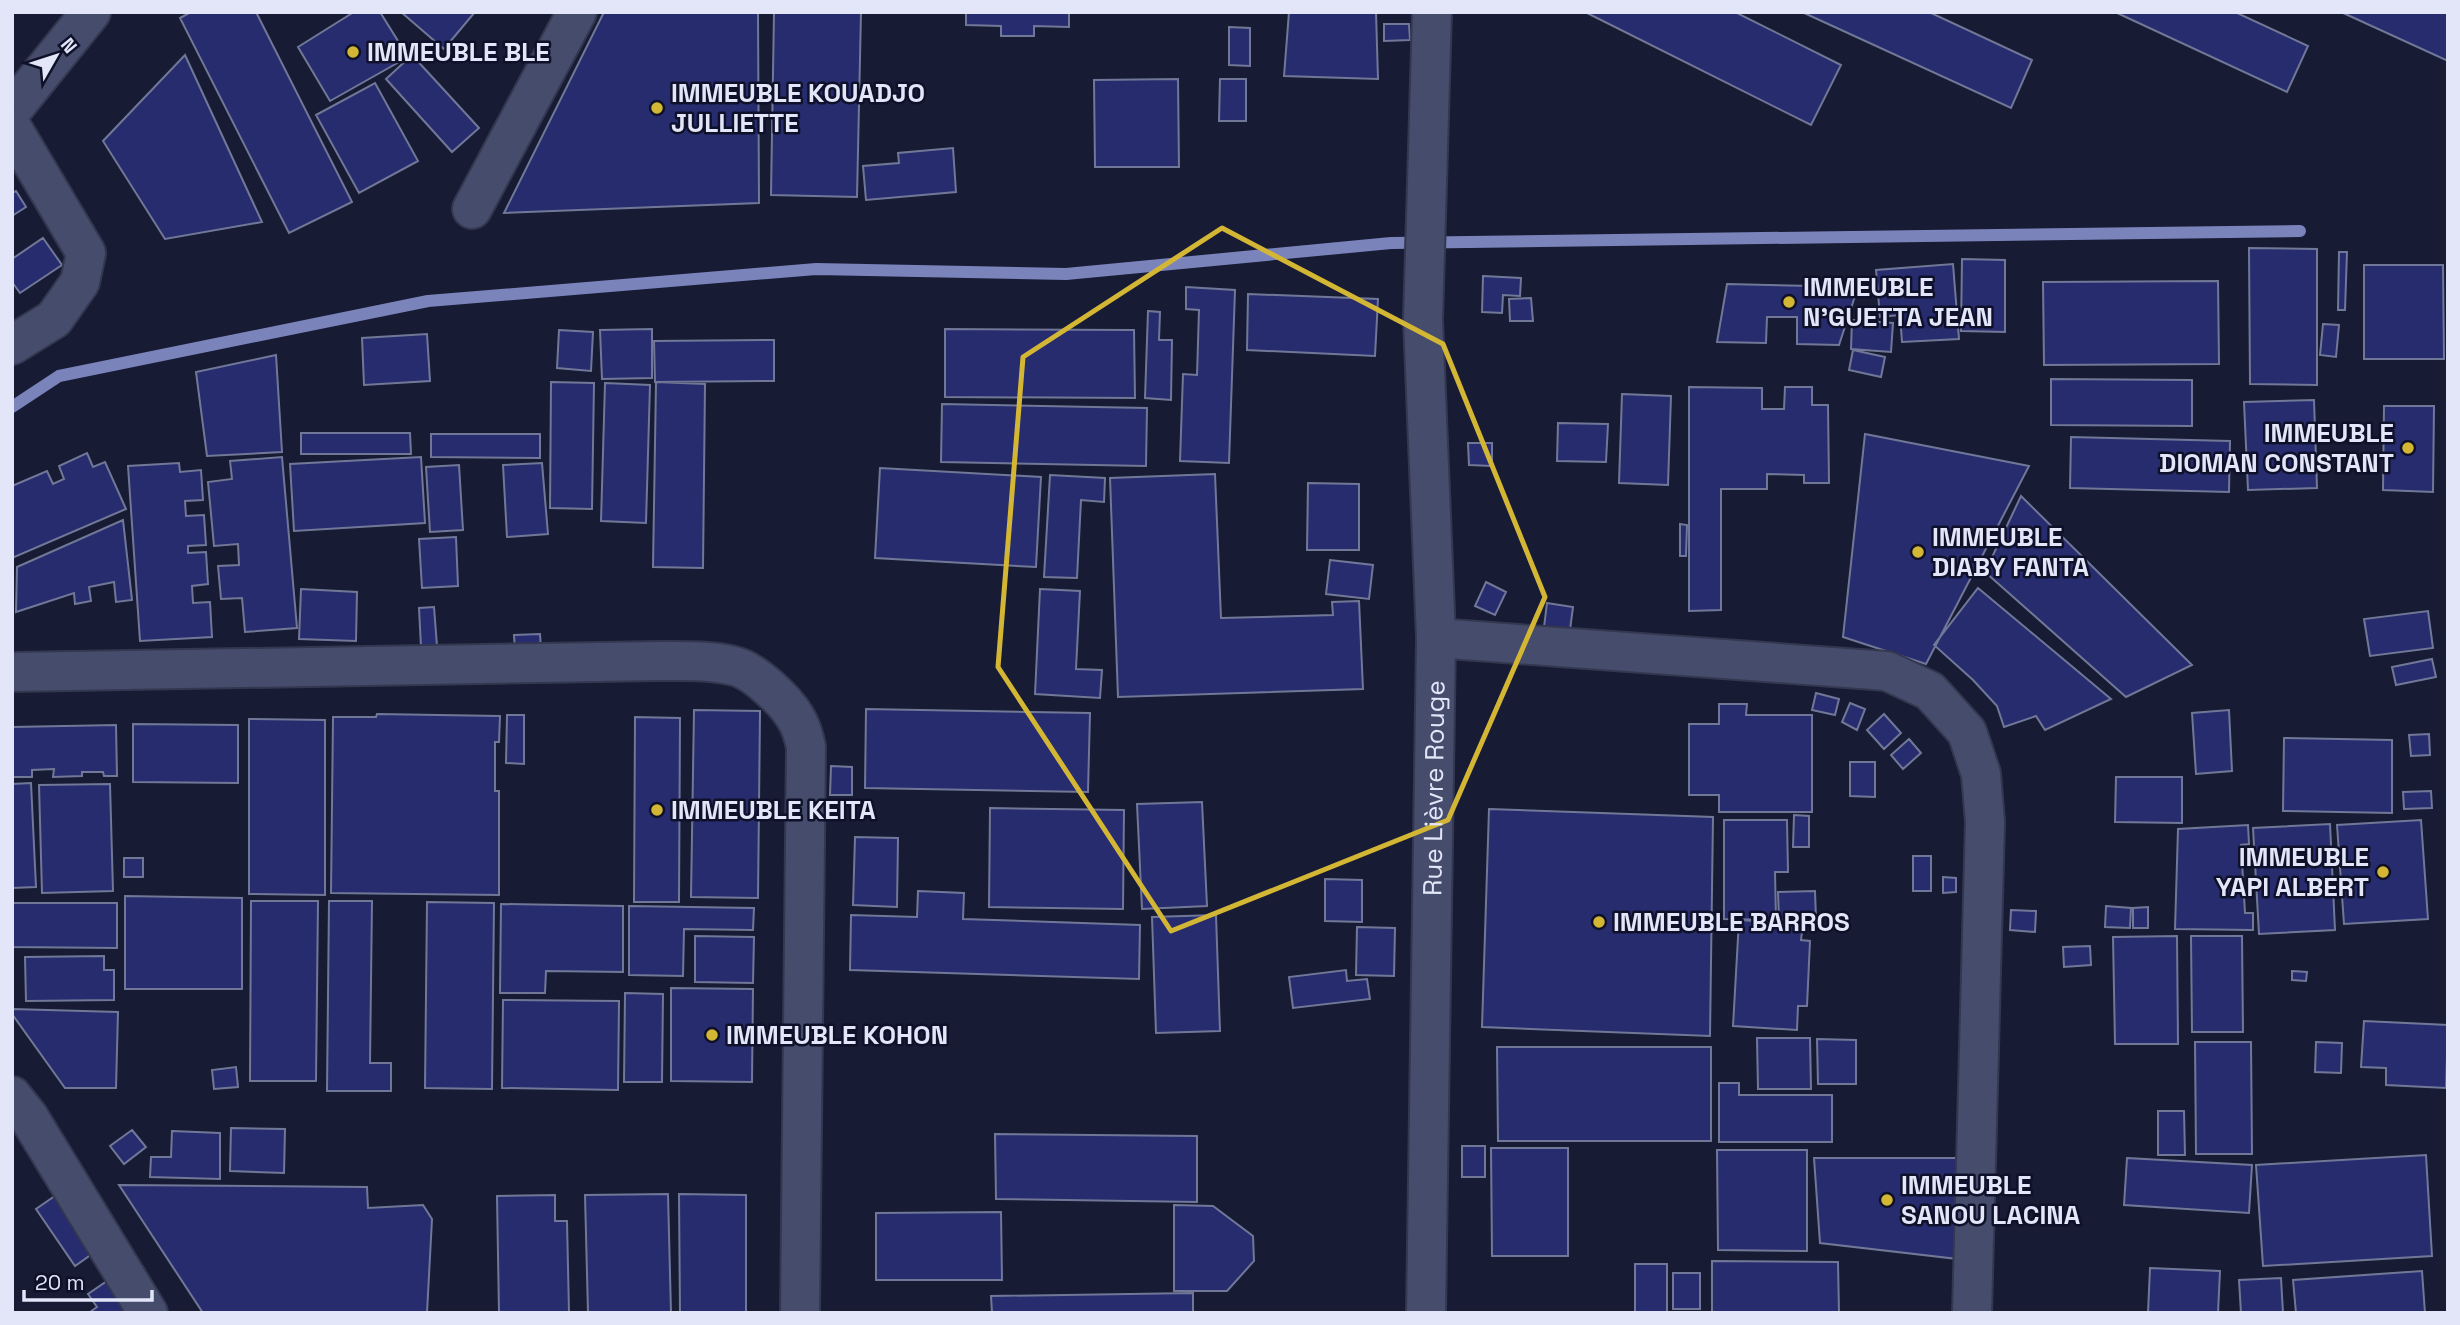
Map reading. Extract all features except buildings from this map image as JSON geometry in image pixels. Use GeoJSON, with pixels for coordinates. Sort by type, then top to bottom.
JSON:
{"type":"FeatureCollection","features":[{"type":"Feature","properties":{"kind":"street"},"geometry":{"type":"LineString","coordinates":[[12,110],[91,12]]}},
{"type":"Feature","properties":{"kind":"street"},"geometry":{"type":"LineString","coordinates":[[472,209],[577,12]]}},
{"type":"Feature","properties":{"kind":"street","name":"Rue Lièvre Rouge"},"geometry":{"type":"LineString","coordinates":[[1426,1313],[1436,638],[1423,262],[1432,12]]}},
{"type":"Feature","properties":{"kind":"street"},"geometry":{"type":"LineString","coordinates":[[12,128],[86,253],[80,282],[54,318],[12,345]]}},
{"type":"Feature","properties":{"kind":"street"},"geometry":{"type":"LineString","coordinates":[[1436,638],[1886,671],[1930,691],[1967,732],[1981,774],[1985,822],[1972,1313]]}},
{"type":"Feature","properties":{"kind":"street"},"geometry":{"type":"LineString","coordinates":[[12,672],[659,661],[711,662],[737,666],[757,678],[795,716],[806,747],[800,1313]]}},
{"type":"Feature","properties":{"kind":"street"},"geometry":{"type":"LineString","coordinates":[[12,1096],[28,1116],[148,1313]]}},
{"type":"Feature","properties":{"kind":"highlighted area"},"geometry":{"type":"Polygon","coordinates":[[[1222,228],[1443,344],[1545,597],[1448,820],[1171,931],[998,667],[1023,357],[1222,228]]]}},
{"type":"Feature","properties":{"kind":"waterway"},"geometry":{"type":"LineString","coordinates":[[12,407],[59,376],[428,301],[816,269],[1066,274],[1391,243],[2300,231]]}},
{"type":"Feature","properties":{"kind":"place","name":"IMMEUBLE BLE"},"geometry":{"type":"Point","coordinates":[353,52]}},
{"type":"Feature","properties":{"kind":"place","name":"IMMEUBLE KOUADJO JULLIETTE"},"geometry":{"type":"Point","coordinates":[657,108]}},
{"type":"Feature","properties":{"kind":"place","name":"IMMEUBLE N'GUETTA JEAN"},"geometry":{"type":"Point","coordinates":[1789,302]}},
{"type":"Feature","properties":{"kind":"place","name":"IMMEUBLE DIOMAN CONSTANT"},"geometry":{"type":"Point","coordinates":[2408,448]}},
{"type":"Feature","properties":{"kind":"place","name":"IMMEUBLE DIABY FANTA"},"geometry":{"type":"Point","coordinates":[1918,552]}},
{"type":"Feature","properties":{"kind":"place","name":"IMMEUBLE KEITA"},"geometry":{"type":"Point","coordinates":[657,810]}},
{"type":"Feature","properties":{"kind":"place","name":"IMMEUBLE YAPI ALBERT"},"geometry":{"type":"Point","coordinates":[2383,872]}},
{"type":"Feature","properties":{"kind":"place","name":"IMMEUBLE BARROS"},"geometry":{"type":"Point","coordinates":[1599,922]}},
{"type":"Feature","properties":{"kind":"place","name":"IMMEUBLE KOHON"},"geometry":{"type":"Point","coordinates":[712,1035]}},
{"type":"Feature","properties":{"kind":"place","name":"IMMEUBLE SANOU LACINA"},"geometry":{"type":"Point","coordinates":[1887,1200]}}]}
